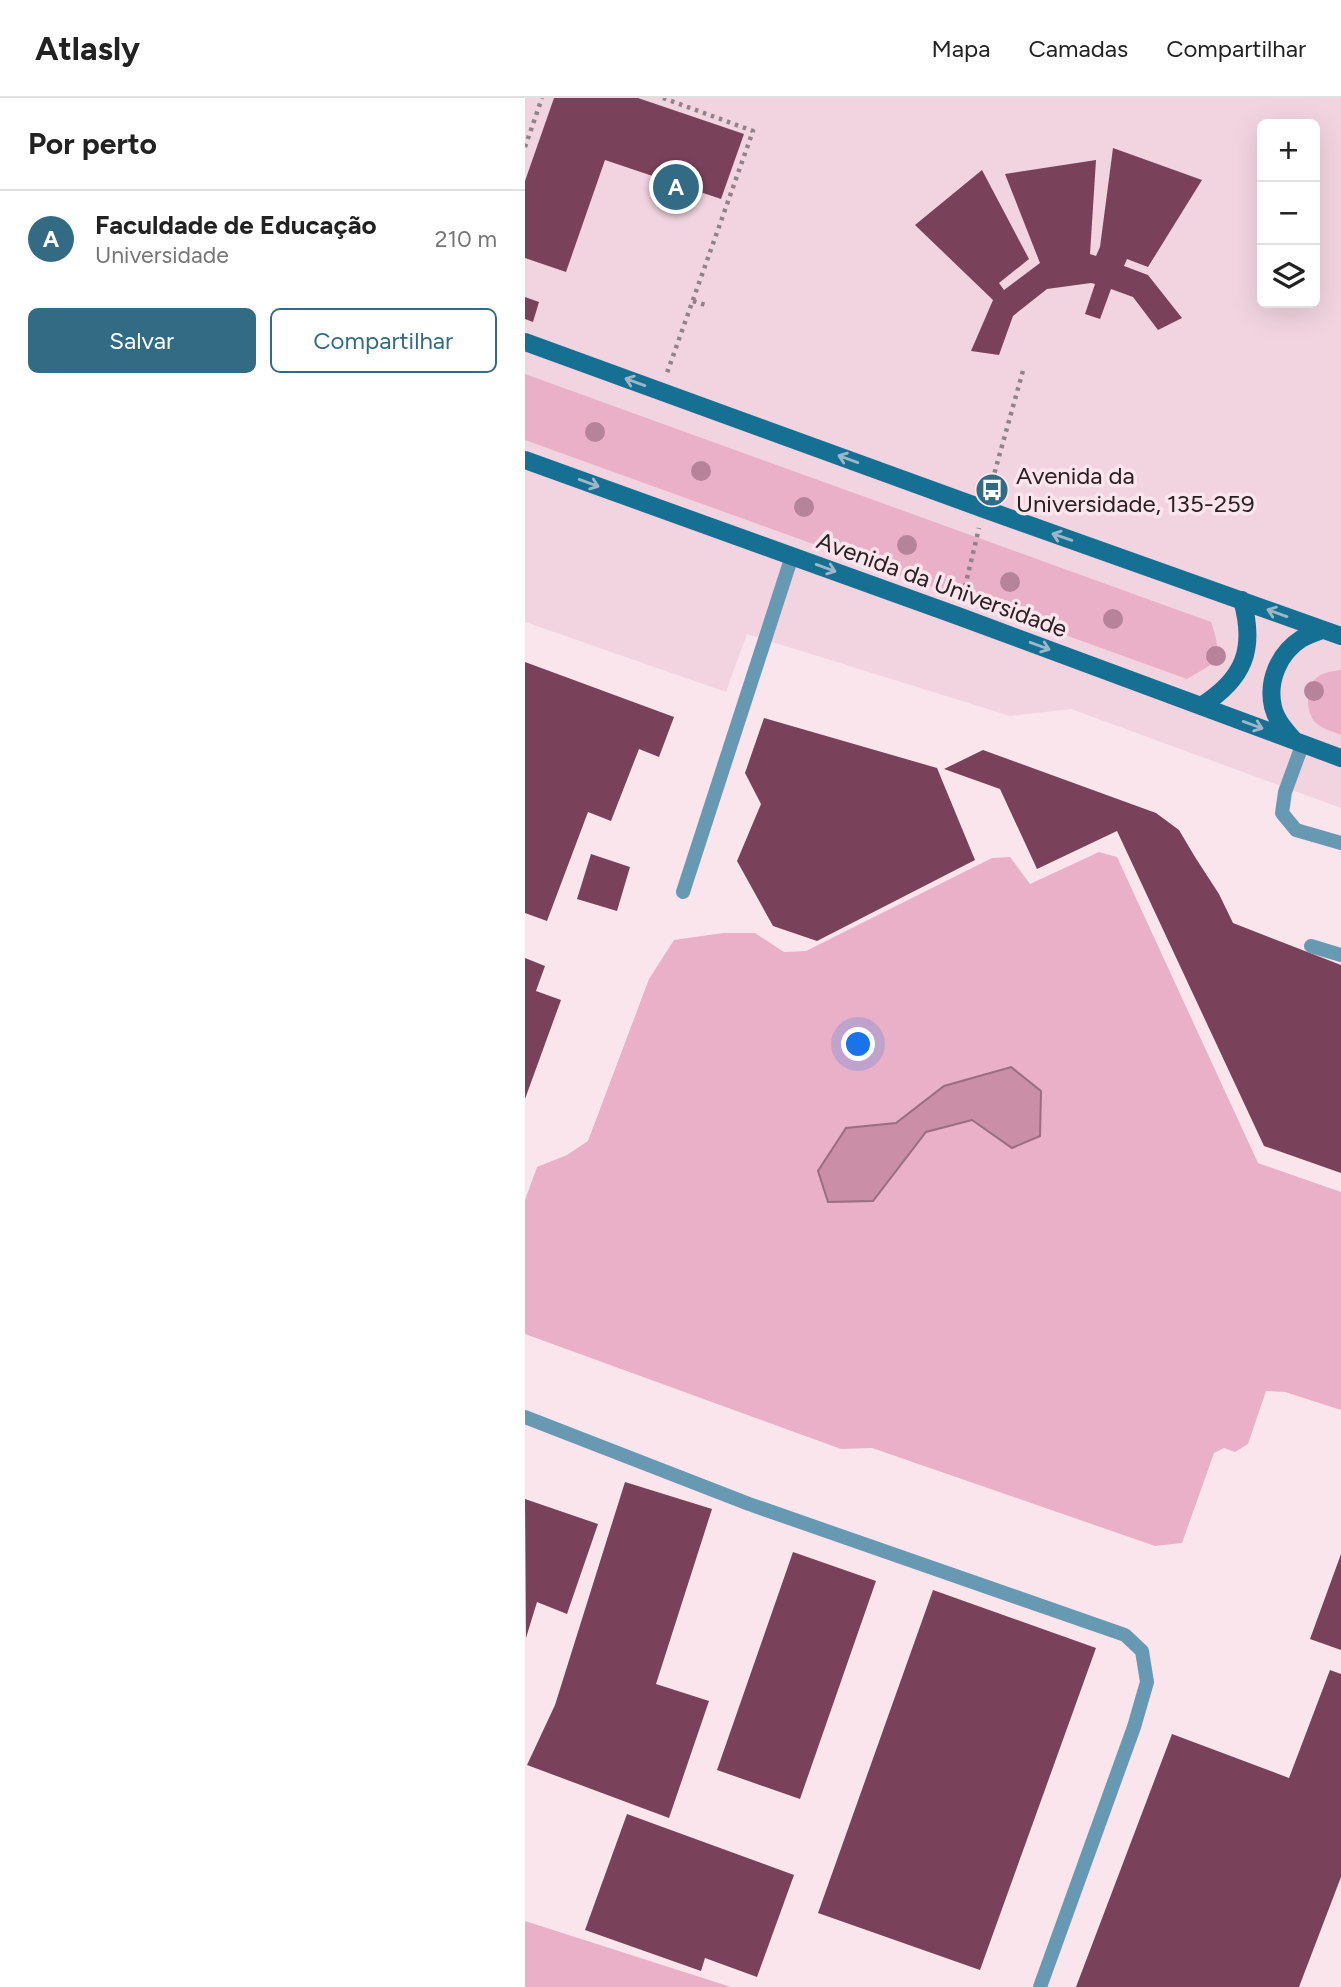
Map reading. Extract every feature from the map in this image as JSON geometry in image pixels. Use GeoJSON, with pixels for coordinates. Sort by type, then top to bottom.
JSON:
{"type":"FeatureCollection","features":[{"type":"Feature","properties":{"kind":"main road"},"geometry":{"type":"LineString","coordinates":[[525,342],[1341,636]]}},
{"type":"Feature","properties":{"kind":"main road","name":"Avenida da Universidade"},"geometry":{"type":"LineString","coordinates":[[525,460],[1341,758]]}},
{"type":"Feature","properties":{"kind":"main road"},"geometry":{"type":"LineString","coordinates":[[1201,706],[1218,695],[1233,680],[1243,661],[1248,641],[1247,621],[1241,600]]}},
{"type":"Feature","properties":{"kind":"main road"},"geometry":{"type":"LineString","coordinates":[[1299,742],[1282,726],[1273,707],[1272,687],[1276,667],[1287,650],[1303,637],[1322,630]]}},
{"type":"Feature","properties":{"kind":"lane"},"geometry":{"type":"LineString","coordinates":[[683,892],[792,556]]}},
{"type":"Feature","properties":{"kind":"lane"},"geometry":{"type":"LineString","coordinates":[[1299,742],[1282,813],[1296,830],[1341,843]]}},
{"type":"Feature","properties":{"kind":"lane"},"geometry":{"type":"LineString","coordinates":[[1311,946],[1341,955]]}},
{"type":"Feature","properties":{"kind":"lane"},"geometry":{"type":"LineString","coordinates":[[525,1417],[749,1504],[1125,1635],[1142,1651],[1147,1682],[1134,1727],[1040,1987]]}},
{"type":"Feature","properties":{"kind":"path"},"geometry":{"type":"LineString","coordinates":[[525,147],[542,98]]}},
{"type":"Feature","properties":{"kind":"path"},"geometry":{"type":"LineString","coordinates":[[661,391],[753,131],[663,98]]}},
{"type":"Feature","properties":{"kind":"path"},"geometry":{"type":"LineString","coordinates":[[693,301],[709,306]]}},
{"type":"Feature","properties":{"kind":"path"},"geometry":{"type":"LineString","coordinates":[[958,616],[984,509],[1024,367]]}},
{"type":"Feature","properties":{"kind":"shaded area"},"geometry":{"type":"Polygon","coordinates":[[[525,98],[1341,98],[1341,808],[1071,709],[1010,716],[747,634],[726,692],[525,622],[525,98]]]}},
{"type":"Feature","properties":{"kind":"shaded area"},"geometry":{"type":"Polygon","coordinates":[[[525,374],[1211,622],[1217,647],[1214,663],[1187,679],[525,440],[525,374]]]}},
{"type":"Feature","properties":{"kind":"shaded area"},"geometry":{"type":"Polygon","coordinates":[[[1341,670],[1341,735],[1315,722],[1310,712],[1308,692],[1317,678],[1328,672],[1341,670]]]}},
{"type":"Feature","properties":{"kind":"shaded area"},"geometry":{"type":"Polygon","coordinates":[[[1099,852],[1117,857],[1258,1163],[1341,1192],[1341,1410],[1285,1392],[1266,1391],[1248,1444],[1235,1452],[1224,1448],[1214,1453],[1182,1543],[1155,1546],[872,1448],[841,1449],[525,1334],[525,1200],[537,1167],[567,1155],[588,1141],[649,979],[674,940],[723,933],[755,933],[784,952],[806,951],[992,858],[1010,857],[1030,884],[1099,852]]]}},
{"type":"Feature","properties":{"kind":"shaded area"},"geometry":{"type":"Polygon","coordinates":[[[1011,1067],[1041,1091],[1040,1136],[1012,1148],[972,1120],[926,1132],[873,1201],[828,1202],[818,1171],[846,1128],[896,1123],[944,1086],[1011,1067]]]}},
{"type":"Feature","properties":{"kind":"shaded area"},"geometry":{"type":"Polygon","coordinates":[[[525,1921],[731,1987],[525,1987],[525,1921]]]}},
{"type":"Feature","properties":{"kind":"building"},"geometry":{"type":"Polygon","coordinates":[[[554,98],[638,98],[744,134],[721,199],[605,160],[566,272],[525,258],[525,181],[554,98]]]}},
{"type":"Feature","properties":{"kind":"building"},"geometry":{"type":"Polygon","coordinates":[[[1113,148],[1202,180],[1148,267],[1127,259],[1124,266],[1148,275],[1182,318],[1158,330],[1133,297],[1111,289],[1100,319],[1085,314],[1095,284],[1047,289],[1013,316],[999,355],[971,351],[993,300],[915,225],[982,170],[1029,259],[999,283],[1004,290],[1040,263],[1005,174],[1096,160],[1090,254],[1096,256],[1100,247],[1113,148]]]}},
{"type":"Feature","properties":{"kind":"building"},"geometry":{"type":"Polygon","coordinates":[[[525,297],[539,302],[533,322],[525,319],[525,297]]]}},
{"type":"Feature","properties":{"kind":"building"},"geometry":{"type":"Polygon","coordinates":[[[525,662],[674,717],[659,757],[639,749],[611,821],[588,812],[547,921],[525,913],[525,662]]]}},
{"type":"Feature","properties":{"kind":"building"},"geometry":{"type":"Polygon","coordinates":[[[764,718],[937,768],[975,860],[817,941],[773,926],[737,861],[761,804],[745,773],[764,718]]]}},
{"type":"Feature","properties":{"kind":"building"},"geometry":{"type":"Polygon","coordinates":[[[983,750],[1156,813],[1179,830],[1219,894],[1233,923],[1341,965],[1341,1173],[1264,1146],[1117,831],[1037,869],[1000,789],[944,769],[983,750]]]}},
{"type":"Feature","properties":{"kind":"building"},"geometry":{"type":"Polygon","coordinates":[[[591,854],[630,867],[617,911],[577,899],[591,854]]]}},
{"type":"Feature","properties":{"kind":"building"},"geometry":{"type":"Polygon","coordinates":[[[525,958],[545,966],[536,991],[561,1000],[525,1099],[525,958]]]}},
{"type":"Feature","properties":{"kind":"building"},"geometry":{"type":"Polygon","coordinates":[[[625,1482],[712,1509],[656,1684],[709,1701],[669,1818],[527,1765],[555,1705],[625,1482]]]}},
{"type":"Feature","properties":{"kind":"building"},"geometry":{"type":"Polygon","coordinates":[[[525,1499],[598,1524],[567,1614],[537,1602],[526,1638],[525,1499]]]}},
{"type":"Feature","properties":{"kind":"building"},"geometry":{"type":"Polygon","coordinates":[[[793,1552],[876,1581],[800,1799],[717,1770],[793,1552]]]}},
{"type":"Feature","properties":{"kind":"building"},"geometry":{"type":"Polygon","coordinates":[[[1341,1554],[1341,1650],[1310,1639],[1341,1554]]]}},
{"type":"Feature","properties":{"kind":"building"},"geometry":{"type":"Polygon","coordinates":[[[933,1590],[1096,1648],[980,1970],[818,1913],[933,1590]]]}},
{"type":"Feature","properties":{"kind":"building"},"geometry":{"type":"Polygon","coordinates":[[[1330,1670],[1341,1674],[1341,1877],[1299,1987],[1076,1987],[1172,1734],[1289,1778],[1330,1670]]]}},
{"type":"Feature","properties":{"kind":"building"},"geometry":{"type":"Polygon","coordinates":[[[627,1814],[794,1875],[757,1977],[705,1958],[701,1971],[585,1930],[627,1814]]]}},
{"type":"Feature","properties":{"kind":"place","name":"Faculdade de Educação"},"geometry":{"type":"Point","coordinates":[676,187]}},
{"type":"Feature","properties":{"kind":"place","name":"Avenida da Universidade, 135-259"},"geometry":{"type":"Point","coordinates":[992,490]}}]}
